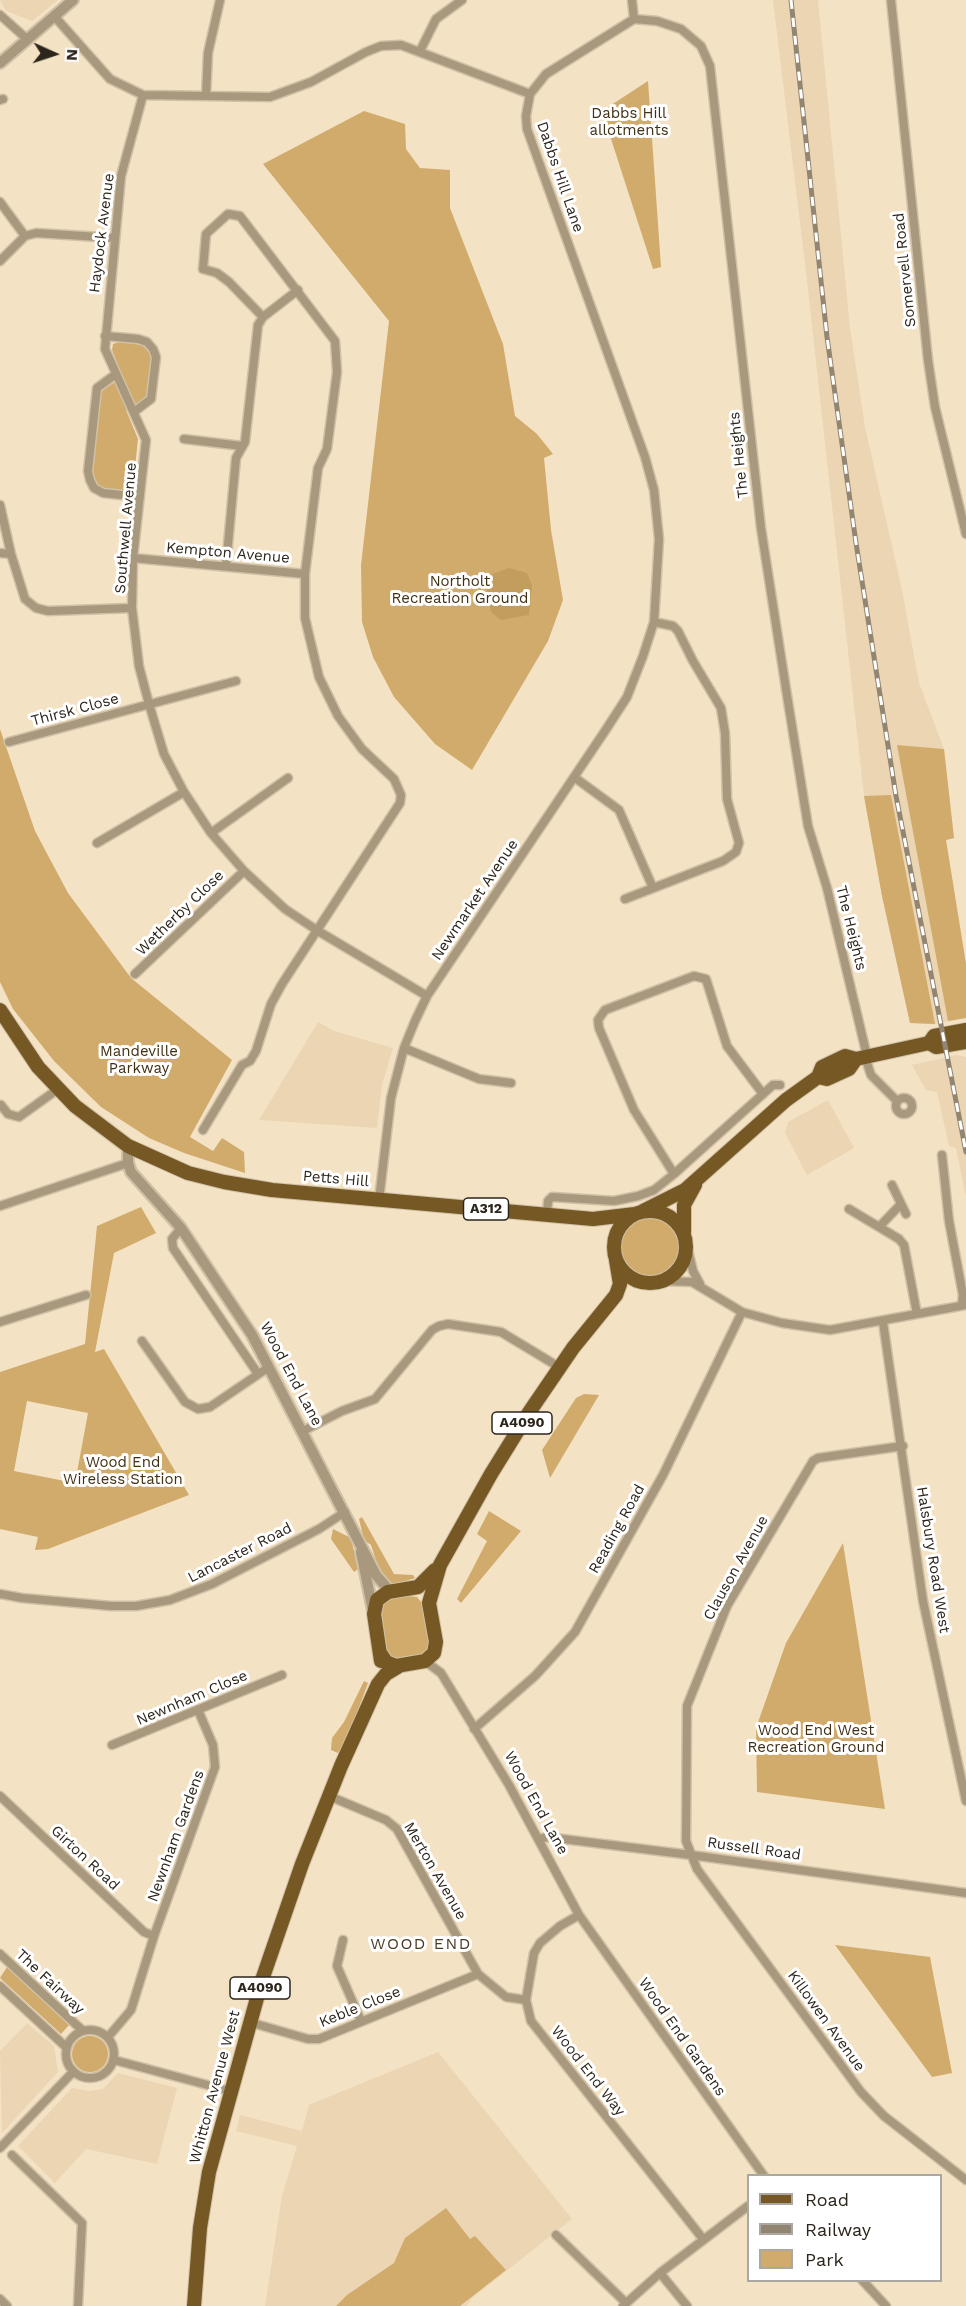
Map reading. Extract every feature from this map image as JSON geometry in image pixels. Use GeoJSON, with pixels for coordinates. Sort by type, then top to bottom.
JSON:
{"type":"FeatureCollection","features":[{"type":"Feature","properties":{"kind":"main road","name":"A312"},"geometry":{"type":"LineString","coordinates":[[0,1010],[3,1024],[58,1089],[94,1123],[128,1146]]}},
{"type":"Feature","properties":{"kind":"main road","name":"Petts Hill"},"geometry":{"type":"LineString","coordinates":[[128,1146],[174,1168],[224,1182],[379,1200],[592,1219],[639,1213],[672,1198],[703,1175],[786,1100],[818,1077],[822,1067],[845,1056],[863,1058],[929,1043],[934,1036],[965,1033]]}},
{"type":"Feature","properties":{"kind":"main road","name":"Petts Hill"},"geometry":{"type":"LineString","coordinates":[[686,1240],[684,1205],[703,1175]]}},
{"type":"Feature","properties":{"kind":"main road"},"geometry":{"type":"LineString","coordinates":[[592,1219],[607,1228],[615,1255],[629,1278],[643,1283],[661,1282],[681,1267],[686,1240],[671,1217],[658,1212],[639,1213],[622,1225],[615,1255]]}},
{"type":"Feature","properties":{"kind":"main road","name":"A4090"},"geometry":{"type":"LineString","coordinates":[[412,1588],[423,1584],[445,1555],[510,1442],[559,1367],[612,1301],[620,1284],[615,1255]]}},
{"type":"Feature","properties":{"kind":"main road","name":"A4090"},"geometry":{"type":"LineString","coordinates":[[612,1301],[627,1290],[661,1282]]}},
{"type":"Feature","properties":{"kind":"main road","name":"A4090"},"geometry":{"type":"LineString","coordinates":[[429,1603],[445,1555]]}},
{"type":"Feature","properties":{"kind":"main road"},"geometry":{"type":"LineString","coordinates":[[374,1614],[374,1606],[382,1595],[412,1588],[425,1594],[429,1603],[436,1642],[434,1653],[420,1662],[401,1665],[386,1662],[380,1653]]}},
{"type":"Feature","properties":{"kind":"main road","name":"Wood End Lane"},"geometry":{"type":"LineString","coordinates":[[374,1614],[378,1637]]}},
{"type":"Feature","properties":{"kind":"main road","name":"Whitton Avenue West"},"geometry":{"type":"LineString","coordinates":[[378,1637],[380,1653],[378,1684]]}},
{"type":"Feature","properties":{"kind":"main road","name":"Whitton Avenue West"},"geometry":{"type":"LineString","coordinates":[[194,2306],[204,2195],[249,2022],[283,1918],[329,1796],[378,1684],[386,1674],[401,1665]]}},
{"type":"Feature","properties":{"kind":"street"},"geometry":{"type":"LineString","coordinates":[[0,63],[73,0]]}},
{"type":"Feature","properties":{"kind":"street"},"geometry":{"type":"LineString","coordinates":[[206,96],[208,53],[220,0]]}},
{"type":"Feature","properties":{"kind":"street"},"geometry":{"type":"LineString","coordinates":[[420,51],[436,19],[462,0]]}},
{"type":"Feature","properties":{"kind":"street"},"geometry":{"type":"LineString","coordinates":[[55,17],[110,79],[143,95],[270,97],[311,82],[381,46],[400,45],[530,94],[546,74],[634,20],[632,0]]}},
{"type":"Feature","properties":{"kind":"street","name":"Somervell Road"},"geometry":{"type":"LineString","coordinates":[[891,0],[929,369],[935,407],[966,534]]}},
{"type":"Feature","properties":{"kind":"street"},"geometry":{"type":"LineString","coordinates":[[0,15],[28,40]]}},
{"type":"Feature","properties":{"kind":"street","name":"The Heights"},"geometry":{"type":"LineString","coordinates":[[634,20],[657,21],[681,29],[701,46],[710,66],[761,528],[808,826],[827,888],[863,1058],[872,1075],[897,1101]]}},
{"type":"Feature","properties":{"kind":"street","name":"Dabbs Hill Lane"},"geometry":{"type":"LineString","coordinates":[[530,94],[526,116],[527,129],[645,457],[654,490],[659,539],[654,622],[649,637]]}},
{"type":"Feature","properties":{"kind":"street","name":"Haydock Avenue"},"geometry":{"type":"LineString","coordinates":[[116,374],[105,349],[105,336],[122,176],[143,95]]}},
{"type":"Feature","properties":{"kind":"street"},"geometry":{"type":"LineString","coordinates":[[0,202],[25,236]]}},
{"type":"Feature","properties":{"kind":"street"},"geometry":{"type":"LineString","coordinates":[[263,317],[229,282],[217,273],[203,269],[206,234],[228,214],[240,216],[335,341],[337,372],[327,449],[318,468],[305,574]]}},
{"type":"Feature","properties":{"kind":"street"},"geometry":{"type":"LineString","coordinates":[[0,261],[25,236],[46,232],[115,238]]}},
{"type":"Feature","properties":{"kind":"street"},"geometry":{"type":"LineString","coordinates":[[226,566],[236,458],[245,442],[258,325],[263,317],[298,290]]}},
{"type":"Feature","properties":{"kind":"street"},"geometry":{"type":"LineString","coordinates":[[105,336],[138,339],[147,342],[153,349],[156,357],[151,399],[134,412]]}},
{"type":"Feature","properties":{"kind":"street"},"geometry":{"type":"LineString","coordinates":[[116,374],[105,380],[98,388],[88,471],[94,488],[103,493],[140,497]]}},
{"type":"Feature","properties":{"kind":"street","name":"Southwell Avenue"},"geometry":{"type":"LineString","coordinates":[[116,374],[147,446],[133,558],[132,608],[139,666],[164,754],[184,792],[212,832],[244,871],[285,909],[427,996]]}},
{"type":"Feature","properties":{"kind":"street"},"geometry":{"type":"LineString","coordinates":[[184,439],[241,448]]}},
{"type":"Feature","properties":{"kind":"street"},"geometry":{"type":"LineString","coordinates":[[0,505],[10,554],[26,599],[36,608],[48,611],[132,608]]}},
{"type":"Feature","properties":{"kind":"street"},"geometry":{"type":"LineString","coordinates":[[0,553],[10,554]]}},
{"type":"Feature","properties":{"kind":"street","name":"Kempton Avenue"},"geometry":{"type":"LineString","coordinates":[[133,558],[305,574],[304,597],[308,638],[324,688],[349,733],[394,779],[401,795],[400,803],[318,931]]}},
{"type":"Feature","properties":{"kind":"street"},"geometry":{"type":"LineString","coordinates":[[625,899],[732,856],[739,843],[727,799],[725,733],[721,708],[678,631],[673,626],[654,622]]}},
{"type":"Feature","properties":{"kind":"street","name":"Newmarket Avenue"},"geometry":{"type":"LineString","coordinates":[[379,1200],[391,1098],[404,1048],[427,996],[627,697],[649,637]]}},
{"type":"Feature","properties":{"kind":"street","name":"Thirsk Close"},"geometry":{"type":"LineString","coordinates":[[9,742],[236,681]]}},
{"type":"Feature","properties":{"kind":"street"},"geometry":{"type":"LineString","coordinates":[[574,777],[619,810],[653,888]]}},
{"type":"Feature","properties":{"kind":"street"},"geometry":{"type":"LineString","coordinates":[[212,832],[288,778]]}},
{"type":"Feature","properties":{"kind":"street"},"geometry":{"type":"LineString","coordinates":[[97,843],[184,792]]}},
{"type":"Feature","properties":{"kind":"street","name":"Wetherby Close"},"geometry":{"type":"LineString","coordinates":[[135,974],[244,871]]}},
{"type":"Feature","properties":{"kind":"street"},"geometry":{"type":"LineString","coordinates":[[203,1130],[242,1065],[250,1061],[271,1004],[318,931]]}},
{"type":"Feature","properties":{"kind":"street"},"geometry":{"type":"LineString","coordinates":[[675,1174],[634,1110],[599,1028],[598,1020],[605,1011],[694,976],[706,979],[727,1046],[763,1094]]}},
{"type":"Feature","properties":{"kind":"street"},"geometry":{"type":"LineString","coordinates":[[404,1048],[479,1079],[511,1083]]}},
{"type":"Feature","properties":{"kind":"street"},"geometry":{"type":"LineString","coordinates":[[547,1215],[550,1198],[600,1201],[630,1198],[654,1190],[675,1174],[775,1084],[780,1085]]}},
{"type":"Feature","properties":{"kind":"street"},"geometry":{"type":"LineString","coordinates":[[1,1105],[8,1114],[20,1117],[58,1089]]}},
{"type":"Feature","properties":{"kind":"street"},"geometry":{"type":"LineString","coordinates":[[0,1206],[128,1163],[128,1146]]}},
{"type":"Feature","properties":{"kind":"street"},"geometry":{"type":"LineString","coordinates":[[661,1282],[686,1280],[704,1288],[742,1312],[782,1323],[830,1330],[883,1322],[964,1305],[949,1221],[942,1155]]}},
{"type":"Feature","properties":{"kind":"street","name":"Wood End Lane"},"geometry":{"type":"LineString","coordinates":[[128,1163],[134,1176],[181,1228],[248,1327],[359,1543],[380,1580],[388,1588],[396,1591]]}},
{"type":"Feature","properties":{"kind":"street"},"geometry":{"type":"LineString","coordinates":[[892,1185],[906,1214]]}},
{"type":"Feature","properties":{"kind":"street"},"geometry":{"type":"LineString","coordinates":[[879,1227],[901,1204]]}},
{"type":"Feature","properties":{"kind":"street"},"geometry":{"type":"LineString","coordinates":[[849,1209],[904,1245],[917,1314]]}},
{"type":"Feature","properties":{"kind":"street","name":"Wood End Lane"},"geometry":{"type":"LineString","coordinates":[[181,1228],[172,1239],[173,1248],[258,1374]]}},
{"type":"Feature","properties":{"kind":"street"},"geometry":{"type":"LineString","coordinates":[[686,1240],[694,1276],[704,1288]]}},
{"type":"Feature","properties":{"kind":"street"},"geometry":{"type":"LineString","coordinates":[[0,1322],[86,1294]]}},
{"type":"Feature","properties":{"kind":"street","name":"Reading Road"},"geometry":{"type":"LineString","coordinates":[[474,1729],[535,1676],[575,1632],[663,1475],[742,1312]]}},
{"type":"Feature","properties":{"kind":"street","name":"Halsbury Road West"},"geometry":{"type":"LineString","coordinates":[[883,1322],[903,1446],[923,1601],[966,1801]]}},
{"type":"Feature","properties":{"kind":"street"},"geometry":{"type":"LineString","coordinates":[[303,1431],[342,1411],[375,1399],[432,1330],[439,1326],[448,1324],[501,1332],[559,1367]]}},
{"type":"Feature","properties":{"kind":"street"},"geometry":{"type":"LineString","coordinates":[[142,1341],[185,1402],[198,1409],[210,1407],[269,1367]]}},
{"type":"Feature","properties":{"kind":"street","name":"Clauson Avenue"},"geometry":{"type":"LineString","coordinates":[[692,1855],[686,1840],[687,1706],[723,1615],[813,1461],[818,1458],[903,1446]]}},
{"type":"Feature","properties":{"kind":"street","name":"Lancaster Road"},"geometry":{"type":"LineString","coordinates":[[0,1594],[111,1606],[136,1606],[162,1602],[212,1584],[319,1529],[345,1512]]}},
{"type":"Feature","properties":{"kind":"street","name":"Wood End Lane"},"geometry":{"type":"LineString","coordinates":[[359,1543],[374,1614]]}},
{"type":"Feature","properties":{"kind":"street","name":"Wood End Lane"},"geometry":{"type":"LineString","coordinates":[[436,1642],[444,1678]]}},
{"type":"Feature","properties":{"kind":"street","name":"Wood End Lane"},"geometry":{"type":"LineString","coordinates":[[420,1662],[433,1666],[444,1678],[509,1785],[579,1915]]}},
{"type":"Feature","properties":{"kind":"street","name":"Newnham Close"},"geometry":{"type":"LineString","coordinates":[[112,1745],[282,1675]]}},
{"type":"Feature","properties":{"kind":"street","name":"Newnham Gardens"},"geometry":{"type":"LineString","coordinates":[[108,2037],[131,2010],[154,1936],[215,1767],[213,1745],[198,1710]]}},
{"type":"Feature","properties":{"kind":"street","name":"Girton Road"},"geometry":{"type":"LineString","coordinates":[[0,1796],[144,1932],[154,1936]]}},
{"type":"Feature","properties":{"kind":"street","name":"Merton Avenue"},"geometry":{"type":"LineString","coordinates":[[329,1796],[386,1820],[397,1829],[478,1974],[506,1997],[526,2000]]}},
{"type":"Feature","properties":{"kind":"street","name":"Russell Road"},"geometry":{"type":"LineString","coordinates":[[539,1839],[547,1837],[692,1855],[966,1893]]}},
{"type":"Feature","properties":{"kind":"street","name":"Killowen Avenue"},"geometry":{"type":"LineString","coordinates":[[692,1855],[697,1869],[861,2092],[884,2116],[966,2180]]}},
{"type":"Feature","properties":{"kind":"street"},"geometry":{"type":"LineString","coordinates":[[526,2000],[534,1953],[540,1943],[560,1926],[579,1915]]}},
{"type":"Feature","properties":{"kind":"street","name":"Wood End Gardens"},"geometry":{"type":"LineString","coordinates":[[579,1915],[763,2174]]}},
{"type":"Feature","properties":{"kind":"street"},"geometry":{"type":"LineString","coordinates":[[343,1940],[338,1966],[361,2021]]}},
{"type":"Feature","properties":{"kind":"street","name":"The Fairway"},"geometry":{"type":"LineString","coordinates":[[0,1954],[82,2030]]}},
{"type":"Feature","properties":{"kind":"street","name":"Keble Close"},"geometry":{"type":"LineString","coordinates":[[249,2022],[308,2039],[319,2038],[478,1974]]}},
{"type":"Feature","properties":{"kind":"street"},"geometry":{"type":"LineString","coordinates":[[0,1986],[66,2047]]}},
{"type":"Feature","properties":{"kind":"street","name":"Wood End Way"},"geometry":{"type":"LineString","coordinates":[[526,2000],[531,2021],[704,2239]]}},
{"type":"Feature","properties":{"kind":"street"},"geometry":{"type":"LineString","coordinates":[[94,2029],[108,2037],[114,2051],[114,2060],[108,2070],[98,2077],[81,2077],[73,2072],[66,2059],[66,2047],[74,2035],[82,2030],[94,2029]]}},
{"type":"Feature","properties":{"kind":"street"},"geometry":{"type":"LineString","coordinates":[[114,2060],[230,2091]]}},
{"type":"Feature","properties":{"kind":"street"},"geometry":{"type":"LineString","coordinates":[[1,2146],[73,2072]]}},
{"type":"Feature","properties":{"kind":"street"},"geometry":{"type":"LineString","coordinates":[[12,2155],[82,2223],[78,2306]]}},
{"type":"Feature","properties":{"kind":"street"},"geometry":{"type":"LineString","coordinates":[[556,2235],[624,2304],[660,2272],[747,2207]]}},
{"type":"Feature","properties":{"kind":"street"},"geometry":{"type":"LineString","coordinates":[[660,2272],[687,2306]]}},
{"type":"Feature","properties":{"kind":"street"},"geometry":{"type":"LineString","coordinates":[[864,2282],[886,2306]]}},
{"type":"Feature","properties":{"kind":"street"},"geometry":{"type":"LineString","coordinates":[[0,2299],[7,2306]]}},
{"type":"Feature","properties":{"kind":"shaded area"},"geometry":{"type":"Polygon","coordinates":[[[0,0],[58,0],[32,21],[6,11],[0,0]]]}},
{"type":"Feature","properties":{"kind":"shaded area"},"geometry":{"type":"Polygon","coordinates":[[[773,0],[818,0],[850,328],[865,427],[902,590],[919,683],[944,749],[954,838],[946,840],[966,964],[966,1018],[935,1024],[910,1023],[882,896],[864,796],[807,280],[773,0]]]}},
{"type":"Feature","properties":{"kind":"shaded area"},"geometry":{"type":"Polygon","coordinates":[[[509,568],[527,573],[532,586],[529,615],[501,620],[491,612],[487,590],[492,574],[509,568]]]}},
{"type":"Feature","properties":{"kind":"shaded area"},"geometry":{"type":"Polygon","coordinates":[[[318,1022],[334,1031],[393,1048],[382,1085],[377,1128],[259,1120],[318,1022]]]}},
{"type":"Feature","properties":{"kind":"shaded area"},"geometry":{"type":"Polygon","coordinates":[[[956,1055],[966,1057],[966,1197],[956,1148],[949,1146],[937,1092],[926,1090],[912,1065],[956,1055]]]}},
{"type":"Feature","properties":{"kind":"shaded area"},"geometry":{"type":"Polygon","coordinates":[[[828,1100],[854,1148],[807,1175],[785,1133],[788,1122],[828,1100]]]}},
{"type":"Feature","properties":{"kind":"shaded area"},"geometry":{"type":"Polygon","coordinates":[[[27,2023],[54,2046],[58,2072],[2,2133],[0,2051],[27,2023]]]}},
{"type":"Feature","properties":{"kind":"shaded area"},"geometry":{"type":"Polygon","coordinates":[[[438,2052],[572,2219],[472,2298],[467,2306],[265,2306],[282,2196],[297,2146],[236,2131],[240,2115],[302,2131],[309,2105],[438,2052]]]}},
{"type":"Feature","properties":{"kind":"shaded area"},"geometry":{"type":"Polygon","coordinates":[[[118,2073],[177,2088],[157,2164],[86,2149],[55,2183],[18,2146],[72,2088],[89,2091],[103,2089],[118,2073]]]}},
{"type":"Feature","properties":{"kind":"green space","name":"Dabbs Hill allotments"},"geometry":{"type":"Polygon","coordinates":[[[648,81],[661,267],[653,269],[602,111],[648,81]]]}},
{"type":"Feature","properties":{"kind":"green space","name":"Northolt Recreation Ground"},"geometry":{"type":"Polygon","coordinates":[[[364,111],[405,124],[406,149],[420,168],[450,170],[450,208],[503,344],[515,416],[537,434],[553,454],[544,458],[551,530],[563,600],[548,641],[472,770],[435,744],[394,697],[373,657],[362,622],[361,565],[389,321],[263,164],[364,111]]]}},
{"type":"Feature","properties":{"kind":"green space"},"geometry":{"type":"Polygon","coordinates":[[[119,342],[143,345],[153,358],[148,398],[126,410],[138,439],[133,487],[128,492],[104,489],[95,484],[93,472],[100,393],[123,378],[112,350],[113,344],[119,342]]]}},
{"type":"Feature","properties":{"kind":"green space","name":"Mandeville Parkway"},"geometry":{"type":"Polygon","coordinates":[[[0,729],[35,831],[68,893],[131,978],[232,1060],[190,1137],[213,1151],[222,1138],[244,1152],[245,1173],[184,1153],[149,1138],[101,1107],[54,1061],[13,1009],[0,982],[0,729]]]}},
{"type":"Feature","properties":{"kind":"green space"},"geometry":{"type":"Polygon","coordinates":[[[897,745],[944,749],[954,838],[946,840],[966,964],[966,1018],[948,1021],[897,745]]]}},
{"type":"Feature","properties":{"kind":"green space"},"geometry":{"type":"Polygon","coordinates":[[[891,795],[935,1024],[910,1023],[882,896],[864,796],[891,795]]]}},
{"type":"Feature","properties":{"kind":"green space","name":"Wood End Wireless Station"},"geometry":{"type":"Polygon","coordinates":[[[141,1207],[156,1233],[114,1253],[95,1352],[104,1349],[189,1495],[48,1549],[35,1550],[38,1537],[0,1529],[0,1372],[85,1344],[97,1226],[141,1207]],[[27,1401],[14,1471],[75,1483],[88,1413],[27,1401]]]}},
{"type":"Feature","properties":{"kind":"green space"},"geometry":{"type":"Polygon","coordinates":[[[644,1217],[656,1217],[667,1222],[675,1230],[680,1247],[678,1259],[667,1272],[656,1277],[644,1277],[633,1272],[625,1264],[620,1253],[620,1241],[625,1230],[633,1222],[644,1217]]]}},
{"type":"Feature","properties":{"kind":"green space"},"geometry":{"type":"Polygon","coordinates":[[[584,1394],[599,1395],[550,1478],[542,1450],[576,1398],[584,1394]]]}},
{"type":"Feature","properties":{"kind":"green space"},"geometry":{"type":"Polygon","coordinates":[[[489,1511],[521,1531],[461,1603],[457,1599],[487,1541],[477,1534],[489,1511]]]}},
{"type":"Feature","properties":{"kind":"green space"},"geometry":{"type":"Polygon","coordinates":[[[362,1517],[394,1574],[413,1575],[415,1578],[396,1584],[386,1582],[381,1576],[371,1545],[364,1540],[359,1519],[362,1517]]]}},
{"type":"Feature","properties":{"kind":"green space"},"geometry":{"type":"Polygon","coordinates":[[[333,1529],[351,1538],[358,1569],[354,1572],[331,1539],[333,1529]]]}},
{"type":"Feature","properties":{"kind":"green space","name":"Wood End West Recreation Ground"},"geometry":{"type":"Polygon","coordinates":[[[843,1543],[885,1809],[757,1792],[756,1728],[786,1643],[843,1543]]]}},
{"type":"Feature","properties":{"kind":"green space"},"geometry":{"type":"Polygon","coordinates":[[[417,1597],[422,1603],[429,1641],[428,1649],[422,1654],[396,1658],[389,1655],[385,1648],[381,1605],[386,1600],[417,1597]]]}},
{"type":"Feature","properties":{"kind":"green space"},"geometry":{"type":"Polygon","coordinates":[[[364,1681],[368,1683],[344,1748],[338,1753],[331,1750],[332,1738],[344,1722],[364,1681]]]}},
{"type":"Feature","properties":{"kind":"green space"},"geometry":{"type":"Polygon","coordinates":[[[835,1945],[930,1957],[952,2073],[932,2077],[835,1945]]]}},
{"type":"Feature","properties":{"kind":"green space"},"geometry":{"type":"Polygon","coordinates":[[[7,1967],[69,2025],[61,2034],[0,1978],[7,1967]]]}},
{"type":"Feature","properties":{"kind":"green space"},"geometry":{"type":"Polygon","coordinates":[[[90,2036],[103,2041],[108,2054],[103,2067],[90,2072],[77,2067],[72,2054],[77,2041],[90,2036]]]}},
{"type":"Feature","properties":{"kind":"green space"},"geometry":{"type":"Polygon","coordinates":[[[446,2208],[470,2239],[475,2236],[506,2270],[460,2306],[336,2306],[347,2295],[394,2263],[405,2238],[446,2208]]]}},
{"type":"Feature","properties":{"kind":"railway"},"geometry":{"type":"LineString","coordinates":[[791,0],[827,337],[856,543],[896,796],[966,1152]]}},
{"type":"Feature","properties":{"kind":"district","name":"WOOD END"},"geometry":{"type":"Point","coordinates":[421,1944]}}]}
